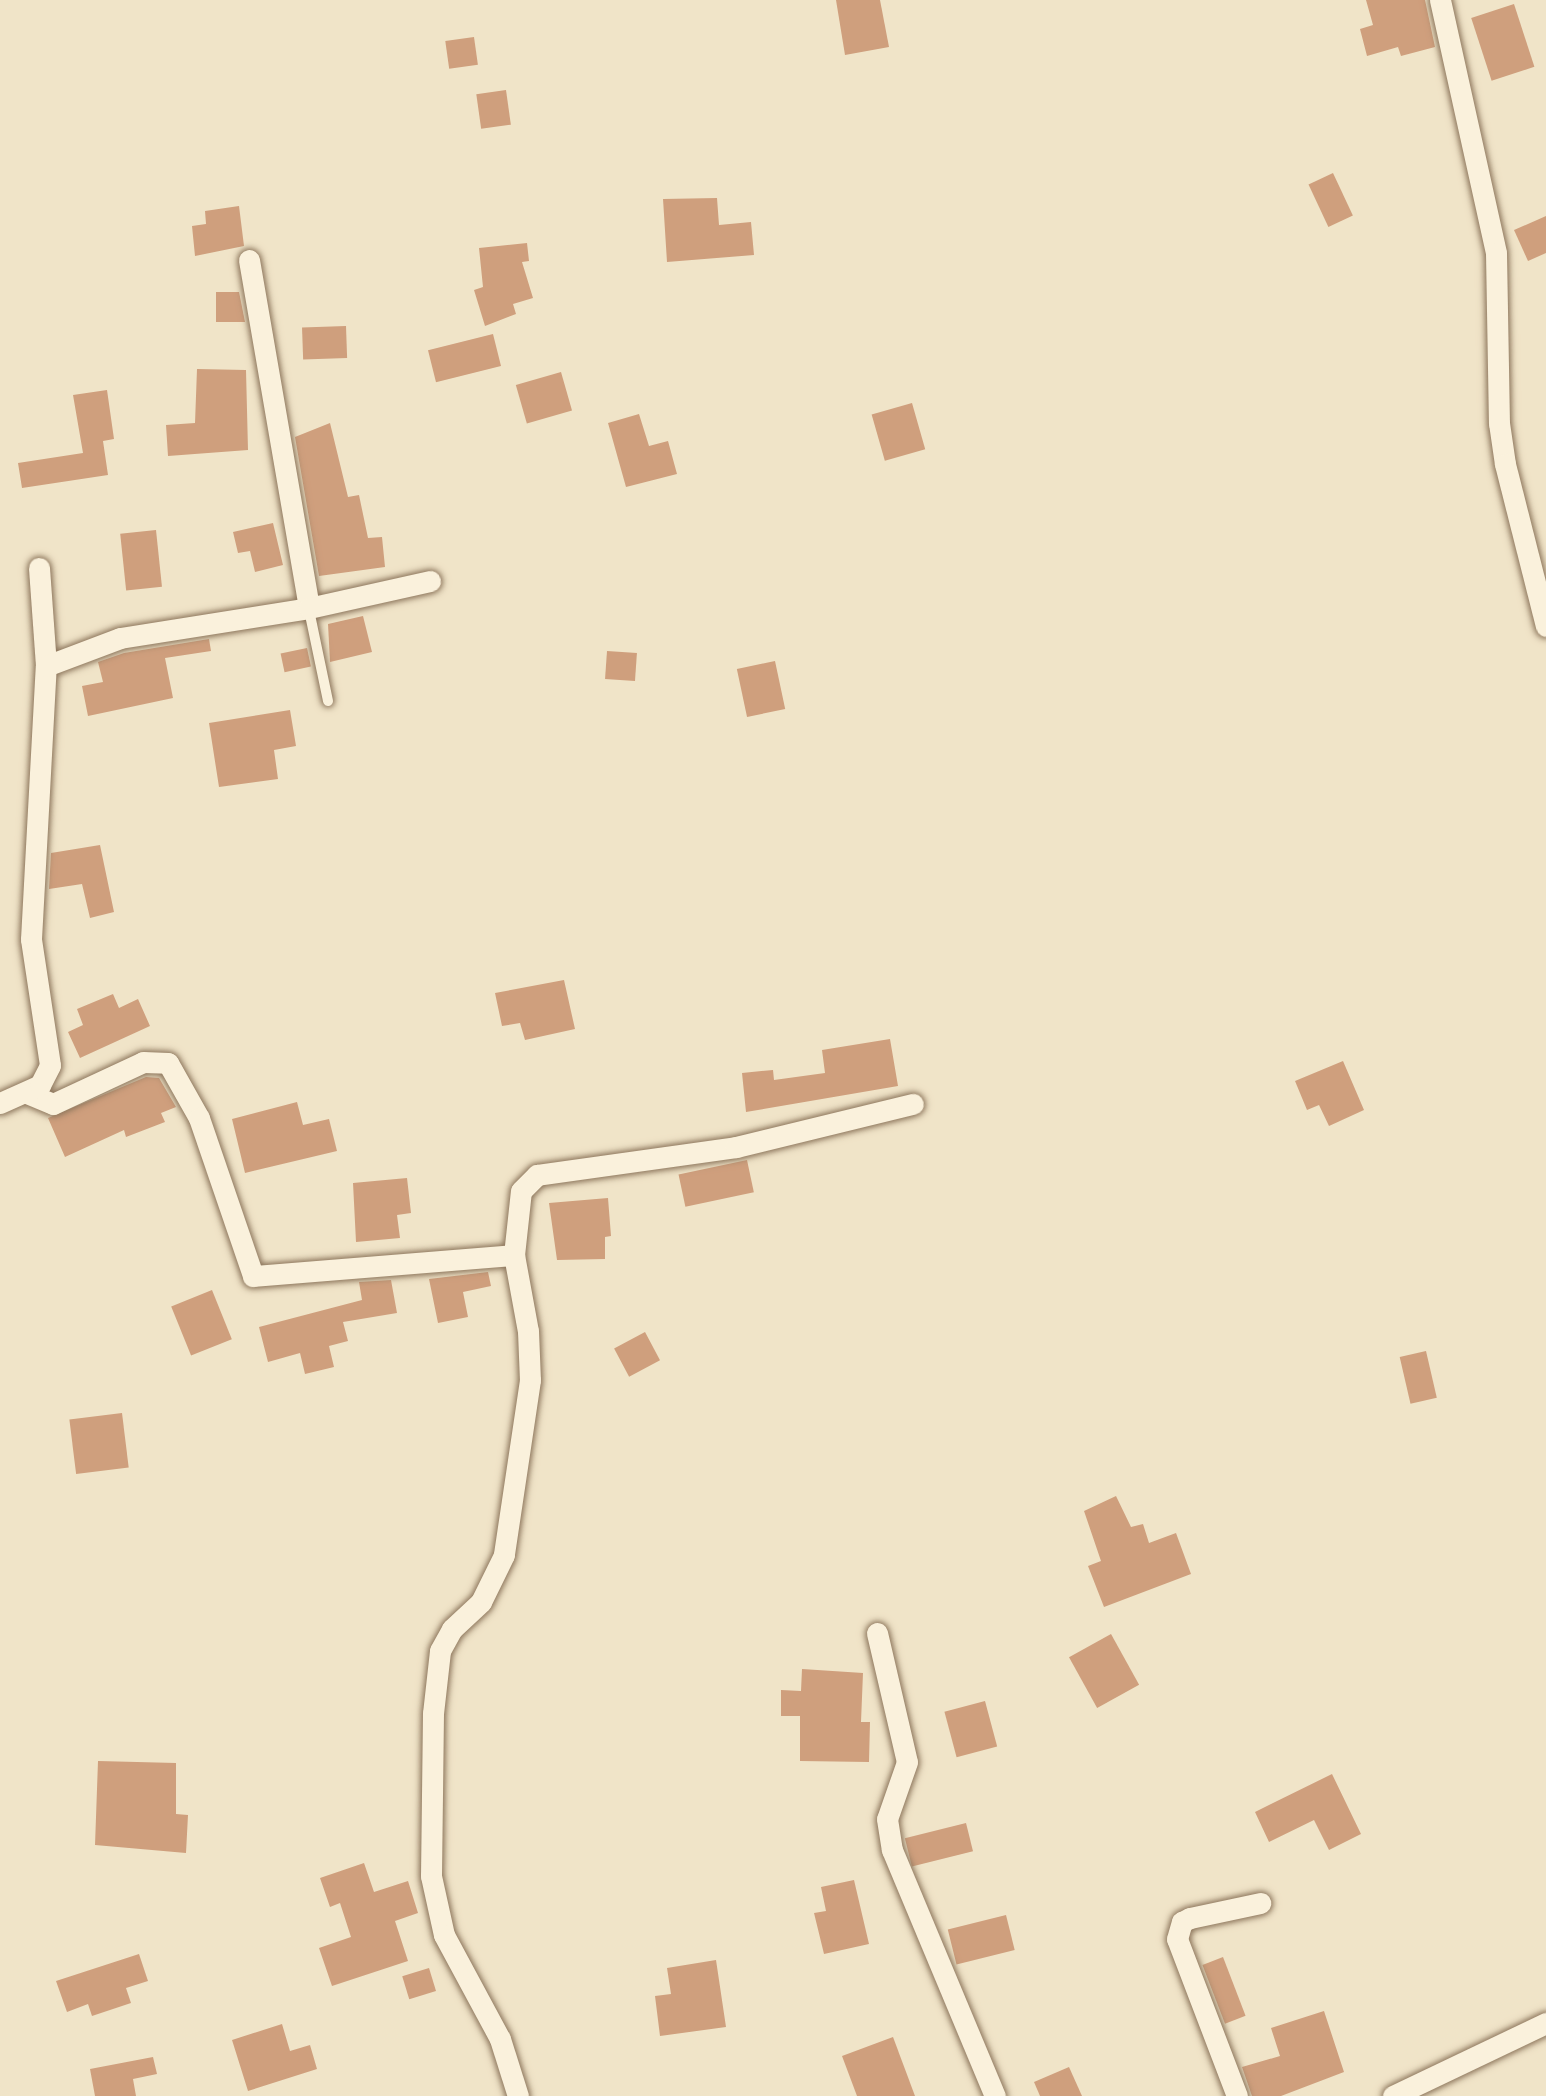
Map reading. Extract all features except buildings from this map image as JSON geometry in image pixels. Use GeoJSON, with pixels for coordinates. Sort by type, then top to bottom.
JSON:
{"type":"FeatureCollection","features":[{"type":"Feature","properties":{"kind":"street"},"geometry":{"type":"LineString","coordinates":[[1441,0],[1496,253],[1499,423],[1505,464],[1546,626]]}},
{"type":"Feature","properties":{"kind":"street"},"geometry":{"type":"LineString","coordinates":[[249,260],[309,608]]}},
{"type":"Feature","properties":{"kind":"street"},"geometry":{"type":"LineString","coordinates":[[0,1103],[27,1094],[46,1076],[51,1049],[31,939],[46,666],[39,568]]}},
{"type":"Feature","properties":{"kind":"street"},"geometry":{"type":"LineString","coordinates":[[46,666],[120,638],[309,608],[430,580]]}},
{"type":"Feature","properties":{"kind":"street"},"geometry":{"type":"LineString","coordinates":[[27,1094],[53,1104],[143,1062],[168,1063],[199,1118],[253,1276],[514,1255]]}},
{"type":"Feature","properties":{"kind":"street"},"geometry":{"type":"LineString","coordinates":[[518,2096],[500,2039],[444,1935],[431,1876],[433,1713],[440,1651],[452,1629],[481,1601],[504,1556],[530,1380],[528,1331],[514,1255],[520,1191],[537,1174],[736,1147],[914,1104]]}},
{"type":"Feature","properties":{"kind":"street"},"geometry":{"type":"LineString","coordinates":[[877,1633],[907,1762],[887,1831],[995,2096]]}},
{"type":"Feature","properties":{"kind":"street"},"geometry":{"type":"LineString","coordinates":[[1237,2096],[1178,1940],[1190,1918],[1260,1903]]}},
{"type":"Feature","properties":{"kind":"street"},"geometry":{"type":"LineString","coordinates":[[1393,2096],[1546,2023]]}},
{"type":"Feature","properties":{"kind":"lane"},"geometry":{"type":"LineString","coordinates":[[309,608],[328,700]]}}]}
